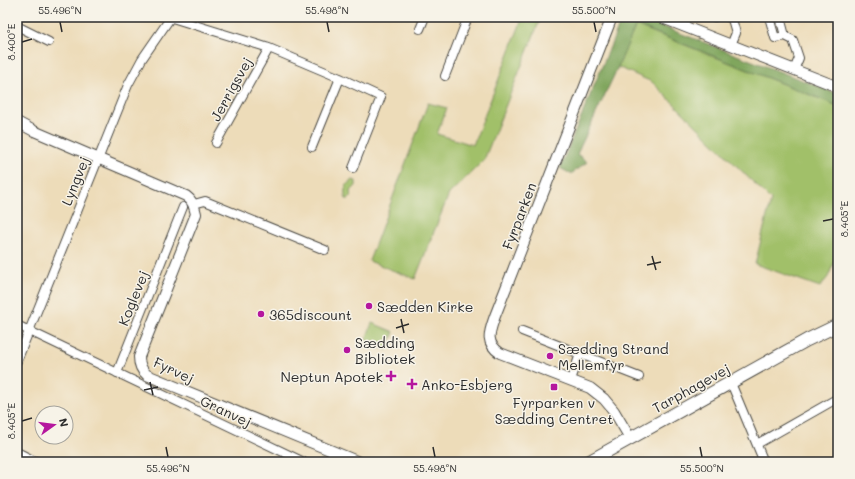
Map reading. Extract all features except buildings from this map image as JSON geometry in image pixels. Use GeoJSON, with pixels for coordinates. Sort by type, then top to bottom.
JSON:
{"type":"FeatureCollection","features":[{"type":"Feature","properties":{"kind":"main road","name":"Tarphagevej"},"geometry":{"type":"LineString","coordinates":[[588,462],[731,383],[838,321]]}},
{"type":"Feature","properties":{"kind":"main road","name":"Tarphagevej"},"geometry":{"type":"LineString","coordinates":[[807,340],[838,325]]}},
{"type":"Feature","properties":{"kind":"street"},"geometry":{"type":"LineString","coordinates":[[17,22],[18,17]]}},
{"type":"Feature","properties":{"kind":"street","name":"Jerrigsvej"},"geometry":{"type":"LineString","coordinates":[[170,17],[269,48],[381,96],[353,168]]}},
{"type":"Feature","properties":{"kind":"street","name":"Lyngvej"},"geometry":{"type":"LineString","coordinates":[[17,361],[128,85],[142,59],[170,17]]}},
{"type":"Feature","properties":{"kind":"street"},"geometry":{"type":"LineString","coordinates":[[420,29],[426,17]]}},
{"type":"Feature","properties":{"kind":"street"},"geometry":{"type":"LineString","coordinates":[[445,76],[468,17]]}},
{"type":"Feature","properties":{"kind":"street","name":"Fyrparken"},"geometry":{"type":"LineString","coordinates":[[612,17],[489,334],[492,345],[500,353],[590,388],[604,399],[614,411],[630,438]]}},
{"type":"Feature","properties":{"kind":"street"},"geometry":{"type":"LineString","coordinates":[[660,17],[838,87]]}},
{"type":"Feature","properties":{"kind":"street"},"geometry":{"type":"LineString","coordinates":[[728,17],[732,19],[736,33],[731,44]]}},
{"type":"Feature","properties":{"kind":"street"},"geometry":{"type":"LineString","coordinates":[[769,17],[775,38],[785,36],[793,40],[799,58],[794,70]]}},
{"type":"Feature","properties":{"kind":"street"},"geometry":{"type":"LineString","coordinates":[[780,17],[785,36]]}},
{"type":"Feature","properties":{"kind":"street"},"geometry":{"type":"LineString","coordinates":[[17,26],[49,42]]}},
{"type":"Feature","properties":{"kind":"street","name":"Jerrigsvej"},"geometry":{"type":"LineString","coordinates":[[216,143],[269,48]]}},
{"type":"Feature","properties":{"kind":"street"},"geometry":{"type":"LineString","coordinates":[[312,147],[340,78]]}},
{"type":"Feature","properties":{"kind":"street"},"geometry":{"type":"LineString","coordinates":[[17,122],[34,132],[186,196],[194,204],[205,201],[325,250]]}},
{"type":"Feature","properties":{"kind":"street","name":"Fyrvej"},"geometry":{"type":"LineString","coordinates":[[194,204],[196,214],[139,357],[139,364],[142,370],[147,375],[154,378],[358,462]]}},
{"type":"Feature","properties":{"kind":"street","name":"Koglevej"},"geometry":{"type":"LineString","coordinates":[[117,373],[183,207]]}},
{"type":"Feature","properties":{"kind":"street"},"geometry":{"type":"LineString","coordinates":[[173,233],[186,239]]}},
{"type":"Feature","properties":{"kind":"street","name":"Granvej"},"geometry":{"type":"LineString","coordinates":[[17,325],[304,462]]}},
{"type":"Feature","properties":{"kind":"street"},"geometry":{"type":"LineString","coordinates":[[522,331],[639,377]]}},
{"type":"Feature","properties":{"kind":"street"},"geometry":{"type":"LineString","coordinates":[[571,380],[580,354]]}},
{"type":"Feature","properties":{"kind":"street"},"geometry":{"type":"LineString","coordinates":[[731,383],[764,462]]}},
{"type":"Feature","properties":{"kind":"street"},"geometry":{"type":"LineString","coordinates":[[757,444],[838,398]]}},
{"type":"Feature","properties":{"kind":"street"},"geometry":{"type":"LineString","coordinates":[[17,452],[38,462]]}},
{"type":"Feature","properties":{"kind":"green space"},"geometry":{"type":"Polygon","coordinates":[[[523,17],[541,17],[484,160],[449,194],[415,279],[369,261],[428,103],[447,108],[437,134],[473,145],[523,17]]]}},
{"type":"Feature","properties":{"kind":"green space"},"geometry":{"type":"Polygon","coordinates":[[[638,17],[838,94],[838,106],[636,25],[577,154],[587,162],[571,174],[560,168],[622,18],[638,17]]]}},
{"type":"Feature","properties":{"kind":"green space"},"geometry":{"type":"Polygon","coordinates":[[[635,25],[838,106],[838,253],[828,277],[820,287],[755,264],[771,200],[652,82],[618,67],[635,25]]]}},
{"type":"Feature","properties":{"kind":"green space"},"geometry":{"type":"Polygon","coordinates":[[[352,180],[356,181],[356,186],[350,192],[351,196],[349,199],[346,199],[345,188],[352,180]]]}},
{"type":"Feature","properties":{"kind":"green space"},"geometry":{"type":"Polygon","coordinates":[[[372,323],[394,332],[387,350],[365,342],[372,323]]]}},
{"type":"Feature","properties":{"kind":"place","name":"Sædden Kirke"},"geometry":{"type":"Point","coordinates":[369,306]}},
{"type":"Feature","properties":{"kind":"place","name":"365discount"},"geometry":{"type":"Point","coordinates":[261,314]}},
{"type":"Feature","properties":{"kind":"place","name":"Sædding Bibliotek"},"geometry":{"type":"Point","coordinates":[347,350]}},
{"type":"Feature","properties":{"kind":"place","name":"Sædding Strand Mellemfyr"},"geometry":{"type":"Point","coordinates":[550,356]}},
{"type":"Feature","properties":{"kind":"place","name":"Neptun Apotek"},"geometry":{"type":"Point","coordinates":[391,376]}},
{"type":"Feature","properties":{"kind":"place","name":"Anko-Esbjerg"},"geometry":{"type":"Point","coordinates":[412,384]}},
{"type":"Feature","properties":{"kind":"place","name":"Fyrparken v Sædding Centret"},"geometry":{"type":"Point","coordinates":[554,387]}}]}
